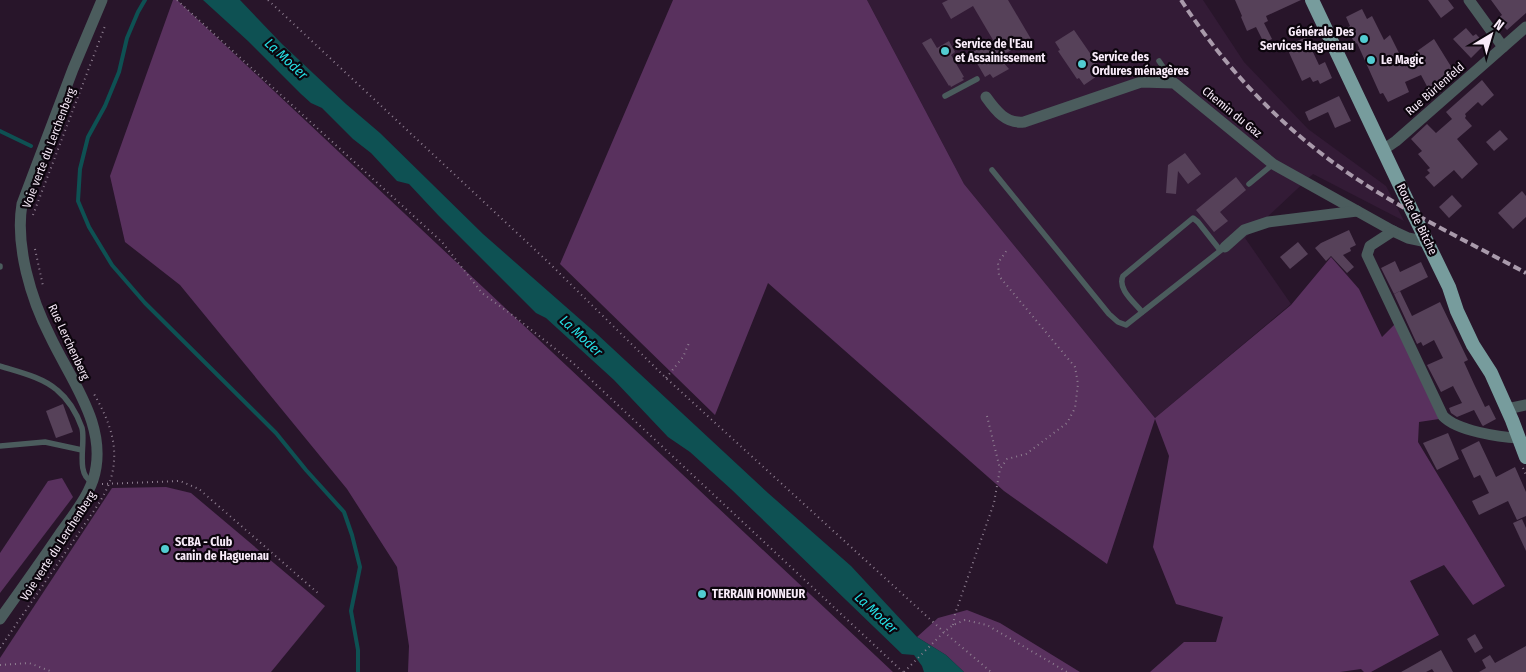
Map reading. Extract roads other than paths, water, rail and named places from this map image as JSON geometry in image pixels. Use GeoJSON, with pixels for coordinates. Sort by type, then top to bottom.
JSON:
{"type":"FeatureCollection","features":[{"type":"Feature","properties":{"kind":"main road","name":"Route de Bitche"},"geometry":{"type":"LineString","coordinates":[[1312,0],[1449,287],[1457,311],[1473,345],[1490,373],[1507,409],[1526,458]]}},
{"type":"Feature","properties":{"kind":"street","name":"Rue Lerchenberg"},"geometry":{"type":"LineString","coordinates":[[0,619],[79,507],[92,482],[98,456],[96,435],[89,414],[49,336],[36,302],[23,250],[20,219],[22,204],[73,69],[102,0]]}},
{"type":"Feature","properties":{"kind":"street"},"geometry":{"type":"LineString","coordinates":[[1468,0],[1503,47]]}},
{"type":"Feature","properties":{"kind":"street","name":"Rue Bürlenfeld"},"geometry":{"type":"LineString","coordinates":[[1383,150],[1396,141],[1526,27]]}},
{"type":"Feature","properties":{"kind":"street"},"geometry":{"type":"LineString","coordinates":[[986,97],[1000,115],[1017,123],[1141,82],[1174,83]]}},
{"type":"Feature","properties":{"kind":"street","name":"Chemin du Gaz"},"geometry":{"type":"LineString","coordinates":[[1174,83],[1273,164],[1393,231],[1408,238],[1427,242]]}},
{"type":"Feature","properties":{"kind":"street"},"geometry":{"type":"LineString","coordinates":[[1222,248],[1244,230],[1268,222],[1358,211]]}},
{"type":"Feature","properties":{"kind":"street"},"geometry":{"type":"LineString","coordinates":[[1393,231],[1370,246],[1367,255],[1443,416],[1453,423],[1485,434],[1519,438]]}},
{"type":"Feature","properties":{"kind":"street"},"geometry":{"type":"LineString","coordinates":[[1507,409],[1526,405]]}},
{"type":"Feature","properties":{"kind":"lane"},"geometry":{"type":"LineString","coordinates":[[1159,61],[1174,83]]}},
{"type":"Feature","properties":{"kind":"lane"},"geometry":{"type":"LineString","coordinates":[[945,96],[977,79]]}},
{"type":"Feature","properties":{"kind":"lane"},"geometry":{"type":"LineString","coordinates":[[1248,184],[1273,164]]}},
{"type":"Feature","properties":{"kind":"lane"},"geometry":{"type":"LineString","coordinates":[[992,170],[1109,314],[1118,322],[1126,325],[1222,248],[1198,222],[1193,218],[1123,276],[1121,281],[1122,287],[1142,312]]}},
{"type":"Feature","properties":{"kind":"lane"},"geometry":{"type":"LineString","coordinates":[[0,366],[44,381],[57,390],[72,407],[82,430],[82,464],[88,480],[92,482]]}},
{"type":"Feature","properties":{"kind":"lane"},"geometry":{"type":"LineString","coordinates":[[0,446],[45,442],[82,450]]}},
{"type":"Feature","properties":{"kind":"water","name":"La Moder"},"geometry":{"type":"Polygon","coordinates":[[[203,0],[240,0],[282,44],[380,133],[483,234],[598,335],[768,493],[851,566],[917,637],[946,655],[964,672],[924,672],[914,655],[902,654],[732,490],[690,452],[668,437],[614,380],[546,318],[536,313],[409,184],[397,181],[371,153],[353,139],[322,108],[311,103],[301,94],[248,41],[203,0]]]}},
{"type":"Feature","properties":{"kind":"waterway"},"geometry":{"type":"LineString","coordinates":[[145,0],[127,38],[119,72],[105,106],[88,137],[80,169],[78,201],[89,227],[112,265],[145,303],[276,433],[344,512],[360,567],[351,611],[358,650],[358,672]]}},
{"type":"Feature","properties":{"kind":"waterway"},"geometry":{"type":"LineString","coordinates":[[0,131],[31,146]]}},
{"type":"Feature","properties":{"kind":"railway"},"geometry":{"type":"LineString","coordinates":[[1181,0],[1231,68],[1270,109],[1312,146],[1379,193],[1526,273]]}},
{"type":"Feature","properties":{"kind":"place","name":"Générale Des Services Haguenau"},"geometry":{"type":"Point","coordinates":[1364,39]}},
{"type":"Feature","properties":{"kind":"place","name":"Service de l'Eau et Assainissement"},"geometry":{"type":"Point","coordinates":[945,51]}},
{"type":"Feature","properties":{"kind":"place","name":"Le Magic"},"geometry":{"type":"Point","coordinates":[1371,60]}},
{"type":"Feature","properties":{"kind":"place","name":"Service des Ordures ménagères"},"geometry":{"type":"Point","coordinates":[1082,64]}},
{"type":"Feature","properties":{"kind":"place","name":"SCBA - Club canin de Haguenau"},"geometry":{"type":"Point","coordinates":[165,549]}},
{"type":"Feature","properties":{"kind":"place","name":"TERRAIN HONNEUR"},"geometry":{"type":"Point","coordinates":[702,594]}}]}
